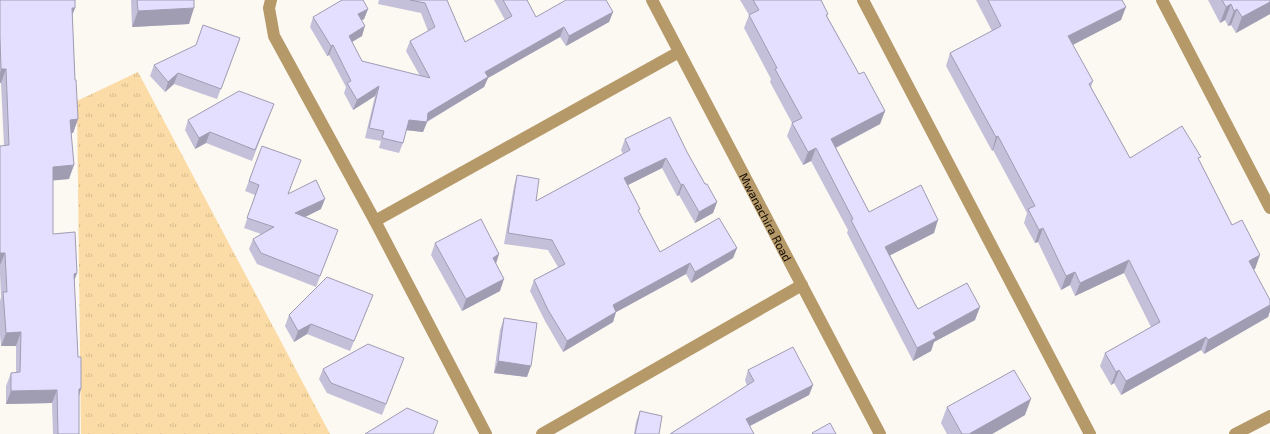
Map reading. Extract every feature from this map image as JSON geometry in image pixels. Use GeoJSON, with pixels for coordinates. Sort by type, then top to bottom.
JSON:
{"type":"FeatureCollection","features":[{"type":"Feature","properties":{"kind":"street"},"geometry":{"type":"LineString","coordinates":[[271,0],[270,8],[274,36],[375,221],[486,434]]}},
{"type":"Feature","properties":{"kind":"street","name":"Mwanachira Road"},"geometry":{"type":"LineString","coordinates":[[652,0],[880,434]]}},
{"type":"Feature","properties":{"kind":"street"},"geometry":{"type":"LineString","coordinates":[[863,0],[1090,434]]}},
{"type":"Feature","properties":{"kind":"street"},"geometry":{"type":"LineString","coordinates":[[1162,0],[1270,208]]}},
{"type":"Feature","properties":{"kind":"street"},"geometry":{"type":"LineString","coordinates":[[375,221],[679,52]]}},
{"type":"Feature","properties":{"kind":"street"},"geometry":{"type":"LineString","coordinates":[[542,434],[802,285]]}},
{"type":"Feature","properties":{"kind":"street"},"geometry":{"type":"LineString","coordinates":[[1235,434],[1270,416]]}},
{"type":"Feature","properties":{"kind":"green space"},"geometry":{"type":"Polygon","coordinates":[[[138,72],[330,434],[81,434],[77,101],[138,72]]]}},
{"type":"Feature","properties":{"kind":"building"},"geometry":{"type":"Polygon","coordinates":[[[0,0],[75,0],[75,8],[72,8],[78,119],[70,120],[74,165],[53,167],[53,234],[75,232],[77,273],[74,274],[78,357],[81,357],[79,434],[58,434],[57,390],[11,391],[11,373],[20,372],[21,332],[6,333],[3,292],[7,292],[5,253],[0,253],[0,146],[9,145],[6,69],[1,69],[0,0]]]}},
{"type":"Feature","properties":{"kind":"building"},"geometry":{"type":"Polygon","coordinates":[[[137,0],[194,0],[194,8],[138,11],[137,0]]]}},
{"type":"Feature","properties":{"kind":"building"},"geometry":{"type":"Polygon","coordinates":[[[342,0],[363,0],[368,9],[358,14],[365,26],[349,36],[362,61],[430,78],[410,41],[435,27],[425,3],[410,0],[447,0],[465,42],[512,16],[503,0],[527,0],[536,17],[566,0],[606,0],[613,12],[569,36],[564,27],[485,72],[488,77],[428,113],[427,122],[409,120],[403,143],[382,138],[384,131],[369,128],[379,86],[357,100],[347,83],[351,81],[333,45],[331,46],[313,17],[342,0]]]}},
{"type":"Feature","properties":{"kind":"building"},"geometry":{"type":"Polygon","coordinates":[[[753,0],[821,0],[828,14],[826,15],[859,74],[864,72],[885,111],[831,139],[869,212],[921,185],[938,220],[885,247],[918,309],[967,283],[980,307],[933,333],[936,338],[917,348],[851,220],[853,219],[816,148],[808,152],[792,123],[802,118],[775,69],[777,68],[749,15],[759,10],[753,0]]]}},
{"type":"Feature","properties":{"kind":"building"},"geometry":{"type":"Polygon","coordinates":[[[988,0],[1122,0],[1126,7],[1068,36],[1093,81],[1089,84],[1130,158],[1182,126],[1201,157],[1198,158],[1232,225],[1242,220],[1260,255],[1249,261],[1270,300],[1270,305],[1208,340],[1206,337],[1126,381],[1119,370],[1116,372],[1105,353],[1160,322],[1129,260],[1080,283],[1075,272],[1066,276],[1043,228],[1039,230],[1028,209],[1035,206],[998,136],[996,137],[950,53],[1001,26],[988,0]]]}},
{"type":"Feature","properties":{"kind":"building"},"geometry":{"type":"Polygon","coordinates":[[[1222,0],[1270,0],[1270,2],[1242,17],[1237,9],[1234,11],[1231,4],[1226,7],[1222,0]]]}},
{"type":"Feature","properties":{"kind":"building"},"geometry":{"type":"Polygon","coordinates":[[[203,25],[240,38],[221,89],[178,73],[168,82],[154,65],[196,45],[203,25]]]}},
{"type":"Feature","properties":{"kind":"building"},"geometry":{"type":"Polygon","coordinates":[[[239,91],[274,104],[255,150],[210,132],[199,138],[188,120],[239,91]]]}},
{"type":"Feature","properties":{"kind":"building"},"geometry":{"type":"Polygon","coordinates":[[[670,117],[687,152],[717,202],[699,212],[683,184],[681,185],[666,158],[624,178],[640,209],[638,210],[660,252],[719,218],[737,248],[695,272],[690,263],[613,305],[616,312],[567,341],[548,310],[534,280],[565,264],[552,240],[508,233],[517,175],[539,179],[536,201],[630,150],[625,139],[670,117]]]}},
{"type":"Feature","properties":{"kind":"building"},"geometry":{"type":"Polygon","coordinates":[[[262,146],[301,160],[288,194],[316,180],[325,199],[295,213],[338,230],[320,276],[261,253],[253,239],[274,227],[247,218],[259,185],[249,181],[262,146]]]}},
{"type":"Feature","properties":{"kind":"building"},"geometry":{"type":"Polygon","coordinates":[[[481,219],[499,254],[493,258],[504,279],[466,299],[435,243],[481,219]]]}},
{"type":"Feature","properties":{"kind":"building"},"geometry":{"type":"Polygon","coordinates":[[[327,277],[373,295],[354,341],[311,324],[298,331],[289,315],[327,277]]]}},
{"type":"Feature","properties":{"kind":"building"},"geometry":{"type":"Polygon","coordinates":[[[504,318],[537,323],[531,366],[498,361],[504,318]]]}},
{"type":"Feature","properties":{"kind":"building"},"geometry":{"type":"Polygon","coordinates":[[[368,344],[404,358],[386,404],[331,383],[323,369],[368,344]]]}},
{"type":"Feature","properties":{"kind":"building"},"geometry":{"type":"Polygon","coordinates":[[[793,347],[813,385],[746,419],[754,434],[670,434],[754,381],[748,370],[793,347]]]}},
{"type":"Feature","properties":{"kind":"building"},"geometry":{"type":"Polygon","coordinates":[[[1014,370],[1031,399],[969,434],[962,434],[947,407],[1014,370]]]}},
{"type":"Feature","properties":{"kind":"building"},"geometry":{"type":"Polygon","coordinates":[[[407,408],[438,421],[433,434],[365,434],[407,408]]]}},
{"type":"Feature","properties":{"kind":"building"},"geometry":{"type":"Polygon","coordinates":[[[640,411],[662,416],[659,434],[635,434],[640,411]]]}},
{"type":"Feature","properties":{"kind":"building"},"geometry":{"type":"Polygon","coordinates":[[[830,423],[836,434],[812,433],[830,423]]]}}]}
